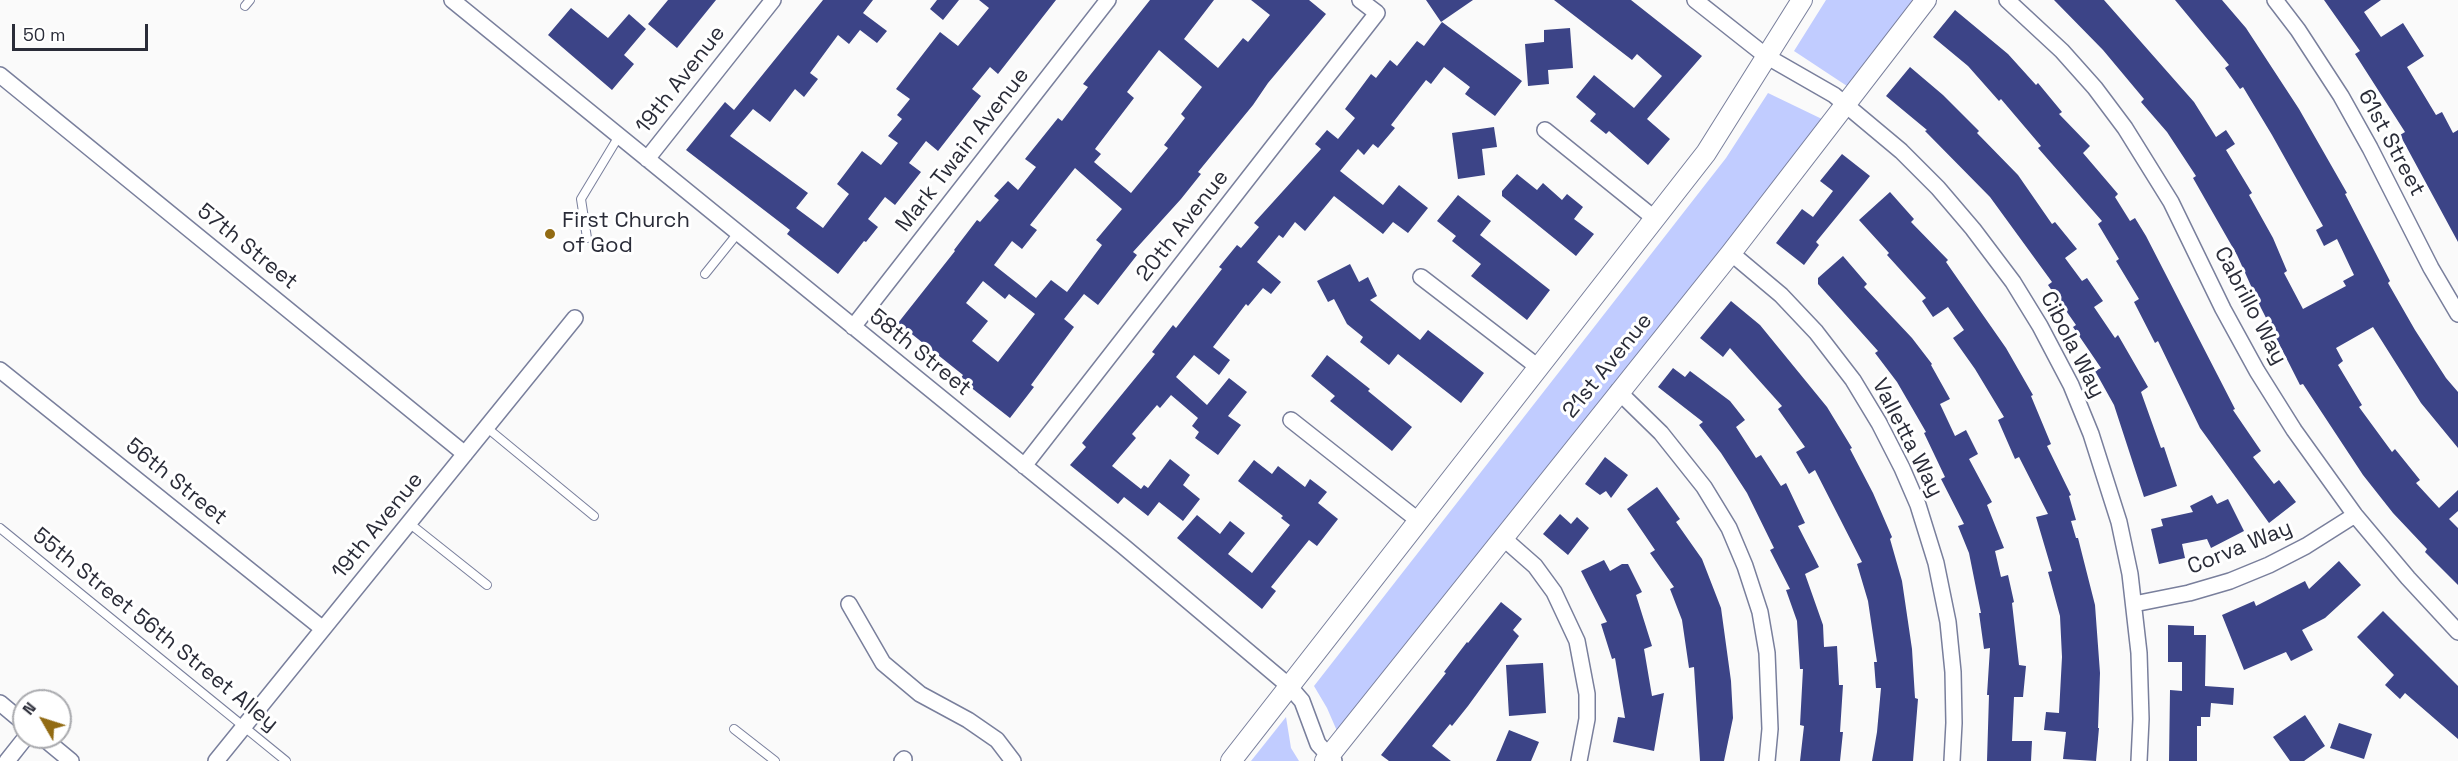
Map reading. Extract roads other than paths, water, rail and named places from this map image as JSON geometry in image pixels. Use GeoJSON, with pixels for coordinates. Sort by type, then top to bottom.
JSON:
{"type":"FeatureCollection","features":[{"type":"Feature","properties":{"kind":"street","name":"58th Street"},"geometry":{"type":"LineString","coordinates":[[452,0],[1123,546],[1289,686],[1302,701],[1317,744],[1329,759]]}},
{"type":"Feature","properties":{"kind":"street","name":"19th Avenue"},"geometry":{"type":"LineString","coordinates":[[647,159],[773,0]]}},
{"type":"Feature","properties":{"kind":"street","name":"Mark Twain Avenue"},"geometry":{"type":"LineString","coordinates":[[853,327],[1108,0]]}},
{"type":"Feature","properties":{"kind":"street","name":"20th Avenue"},"geometry":{"type":"LineString","coordinates":[[1024,466],[1377,14],[1360,0]]}},
{"type":"Feature","properties":{"kind":"street","name":"Cibola Way"},"geometry":{"type":"LineString","coordinates":[[1695,0],[1766,56],[1808,78],[1847,104],[1901,151],[1973,228],[2013,282],[2040,326],[2071,385],[2095,444],[2119,522],[2134,604],[2139,653],[2141,719],[2139,761]]}},
{"type":"Feature","properties":{"kind":"street"},"geometry":{"type":"LineString","coordinates":[[1232,761],[1706,153],[1802,0]]}},
{"type":"Feature","properties":{"kind":"street","name":"21st Avenue"},"geometry":{"type":"LineString","coordinates":[[1329,759],[1502,537],[1731,253],[1926,0]]}},
{"type":"Feature","properties":{"kind":"street","name":"Cabrillo Way"},"geometry":{"type":"LineString","coordinates":[[2007,0],[2062,51],[2095,88],[2125,128],[2171,202],[2223,309],[2257,371],[2294,430],[2355,515],[2408,579],[2458,632]]}},
{"type":"Feature","properties":{"kind":"street","name":"61st Street"},"geometry":{"type":"LineString","coordinates":[[2275,0],[2341,96],[2431,268],[2458,314]]}},
{"type":"Feature","properties":{"kind":"street","name":"57th Street"},"geometry":{"type":"LineString","coordinates":[[0,75],[465,454]]}},
{"type":"Feature","properties":{"kind":"street"},"geometry":{"type":"LineString","coordinates":[[1545,130],[1654,218]]}},
{"type":"Feature","properties":{"kind":"street","name":"Valletta Way"},"geometry":{"type":"LineString","coordinates":[[1731,253],[1781,295],[1816,332],[1853,380],[1902,468],[1918,505],[1936,563],[1948,622],[1953,672],[1952,761]]}},
{"type":"Feature","properties":{"kind":"street"},"geometry":{"type":"LineString","coordinates":[[1421,277],[1538,367]]}},
{"type":"Feature","properties":{"kind":"street","name":"19th Avenue"},"geometry":{"type":"LineString","coordinates":[[216,761],[575,318]]}},
{"type":"Feature","properties":{"kind":"street","name":"56th Street"},"geometry":{"type":"LineString","coordinates":[[0,370],[323,629]]}},
{"type":"Feature","properties":{"kind":"street"},"geometry":{"type":"LineString","coordinates":[[1618,391],[1661,433],[1704,487],[1728,528],[1745,566],[1760,612],[1767,653],[1770,729],[1767,761]]}},
{"type":"Feature","properties":{"kind":"street"},"geometry":{"type":"LineString","coordinates":[[1291,420],[1419,521]]}},
{"type":"Feature","properties":{"kind":"street","name":"Corva Way"},"geometry":{"type":"LineString","coordinates":[[2134,604],[2189,593],[2229,581],[2269,565],[2306,546],[2355,515]]}},
{"type":"Feature","properties":{"kind":"street"},"geometry":{"type":"LineString","coordinates":[[1502,537],[1535,566],[1554,592],[1577,641],[1587,694],[1587,719],[1579,761]]}},
{"type":"Feature","properties":{"kind":"street"},"geometry":{"type":"LineString","coordinates":[[849,604],[884,663],[920,693],[968,720],[997,740],[1013,761]]}},
{"type":"Feature","properties":{"kind":"street"},"geometry":{"type":"LineString","coordinates":[[0,703],[12,713]]}},
{"type":"Feature","properties":{"kind":"street"},"geometry":{"type":"LineString","coordinates":[[7,761],[16,749]]}},
{"type":"Feature","properties":{"kind":"street"},"geometry":{"type":"LineString","coordinates":[[56,749],[71,761]]}},
{"type":"Feature","properties":{"kind":"lane"},"geometry":{"type":"LineString","coordinates":[[587,238],[581,199],[619,136]]}},
{"type":"Feature","properties":{"kind":"lane"},"geometry":{"type":"LineString","coordinates":[[705,274],[738,233]]}},
{"type":"Feature","properties":{"kind":"lane"},"geometry":{"type":"LineString","coordinates":[[486,427],[594,516]]}},
{"type":"Feature","properties":{"kind":"lane"},"geometry":{"type":"LineString","coordinates":[[409,523],[487,585]]}},
{"type":"Feature","properties":{"kind":"lane","name":"55th Street 56th Street Alley"},"geometry":{"type":"LineString","coordinates":[[0,528],[286,761]]}},
{"type":"Feature","properties":{"kind":"lane"},"geometry":{"type":"LineString","coordinates":[[734,729],[775,761]]}},
{"type":"Feature","properties":{"kind":"place","name":"First Church of God"},"geometry":{"type":"Point","coordinates":[550,234]}}]}
